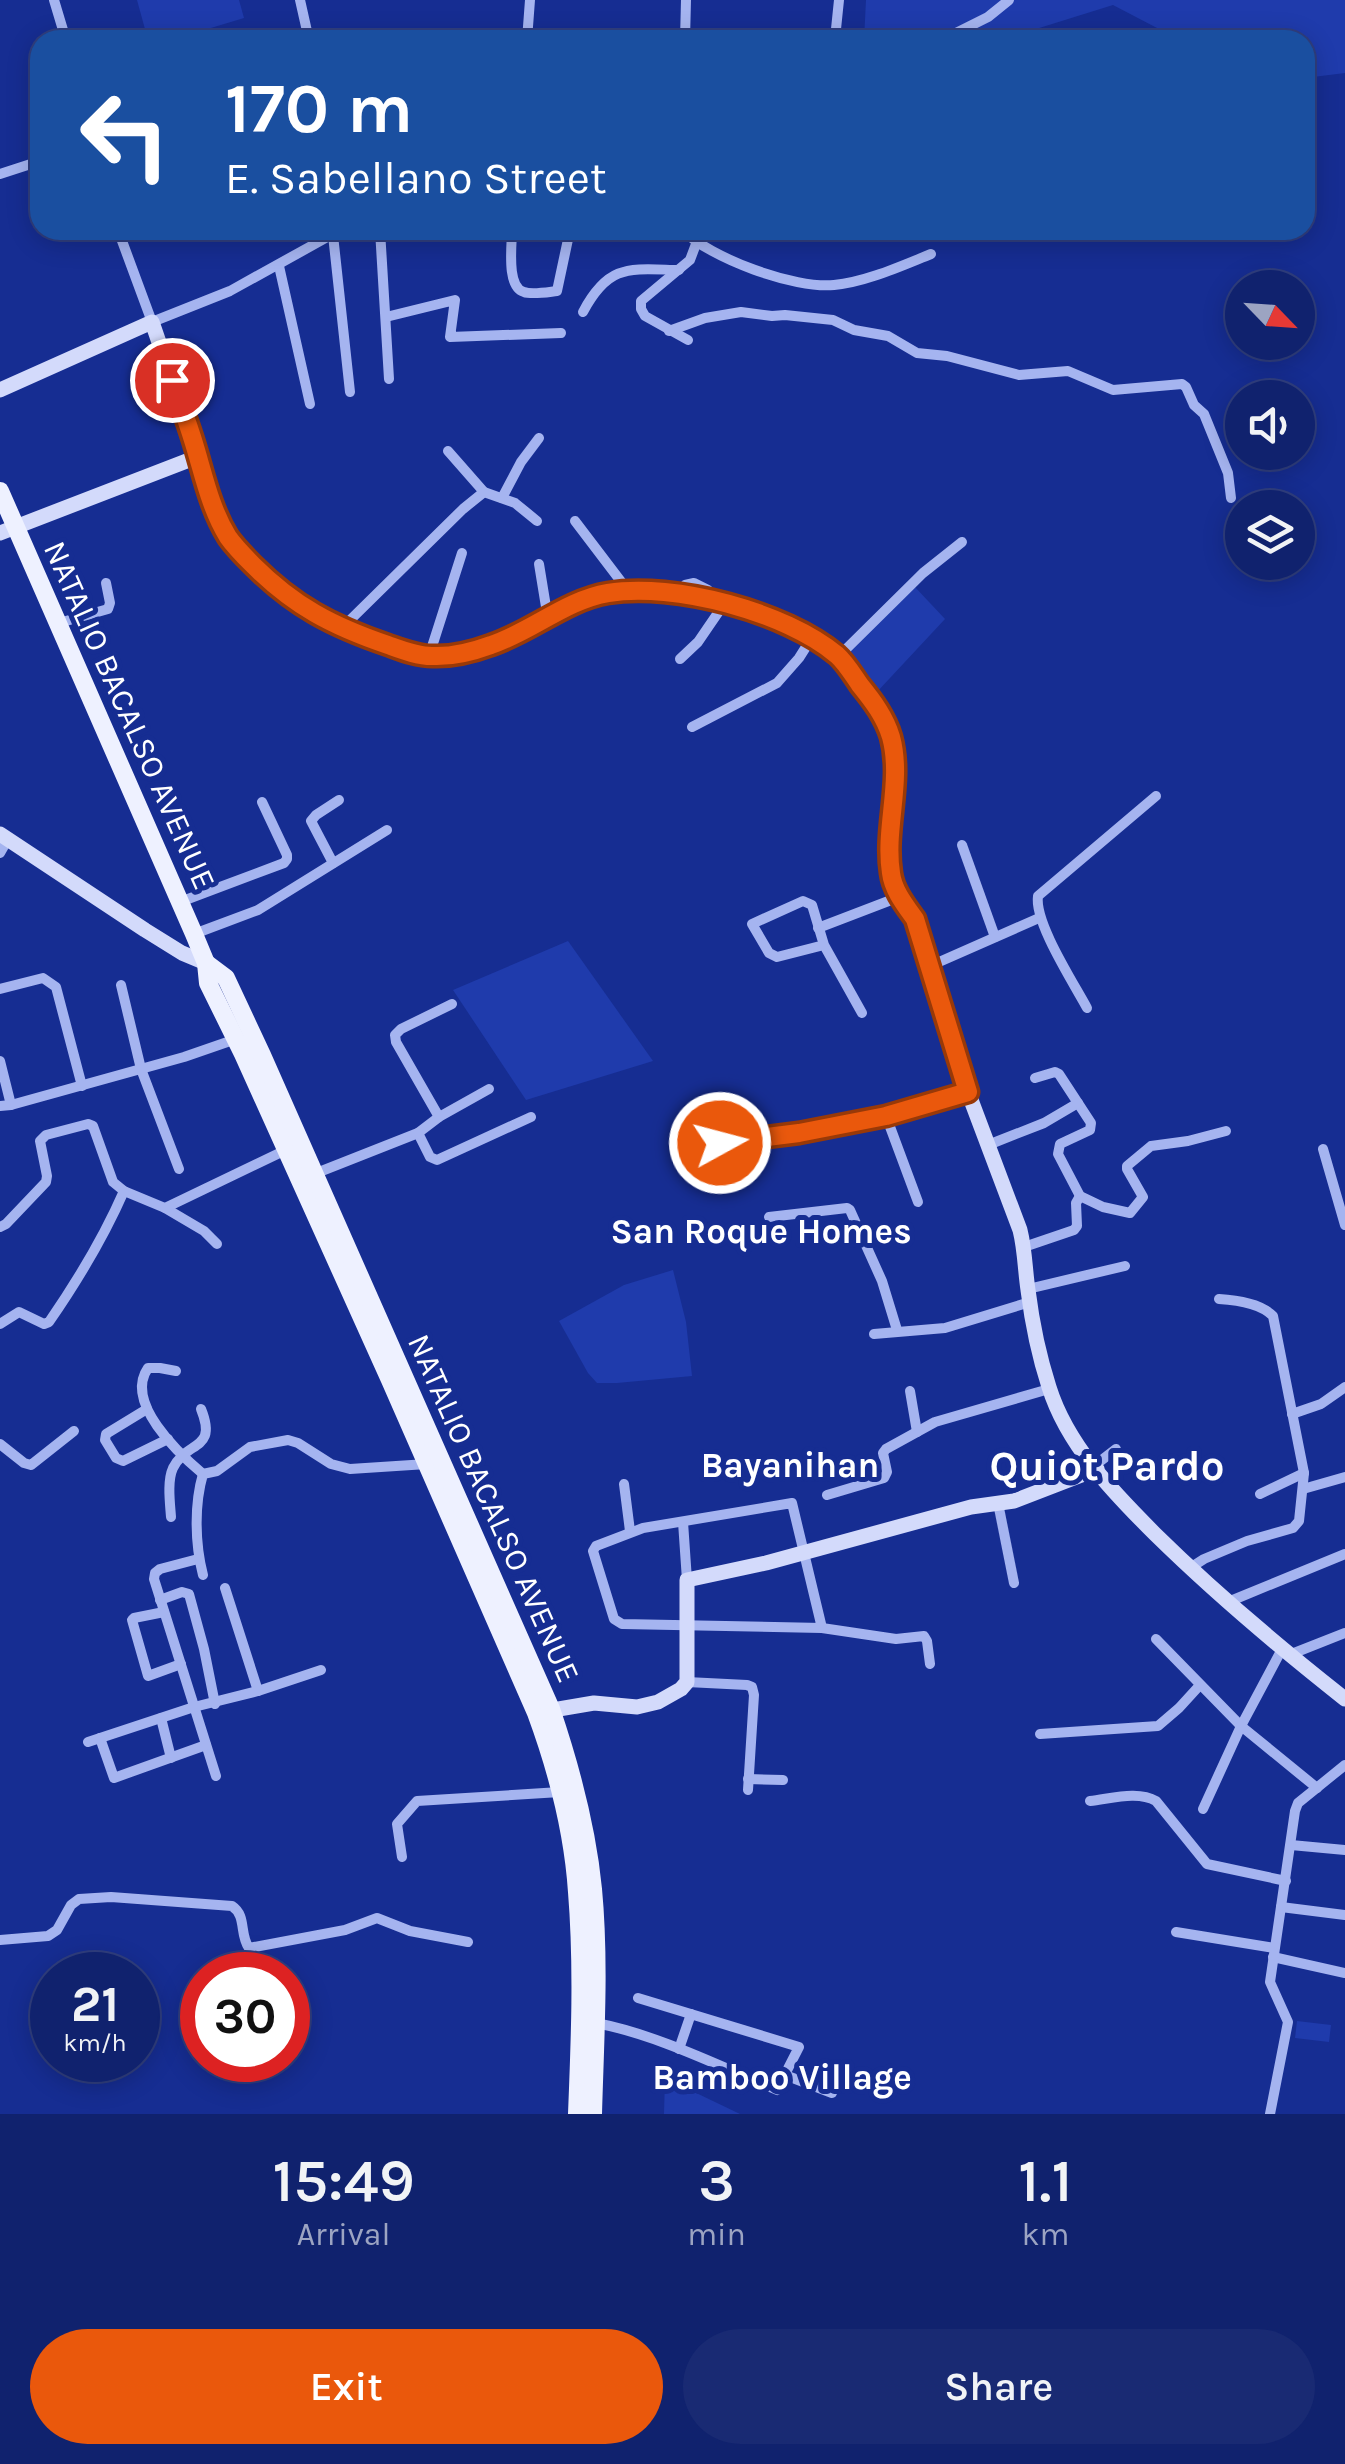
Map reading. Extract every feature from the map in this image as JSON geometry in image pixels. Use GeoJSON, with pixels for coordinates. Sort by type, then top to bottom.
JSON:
{"type":"FeatureCollection","features":[{"type":"Feature","properties":{"kind":"main road","name":"NATALIO BACALSO AVENUE"},"geometry":{"type":"LineString","coordinates":[[0,492],[8,530],[58,623],[194,934],[206,963],[208,983],[292,1147],[313,1174],[576,1785],[593,1892],[594,2114]]}},
{"type":"Feature","properties":{"kind":"main road","name":"NATALIO BACALSO AVENUE"},"geometry":{"type":"LineString","coordinates":[[206,963],[226,978],[292,1147],[428,1464],[544,1711],[577,1889],[577,2114]]}},
{"type":"Feature","properties":{"kind":"street"},"geometry":{"type":"LineString","coordinates":[[54,0],[63,30]]}},
{"type":"Feature","properties":{"kind":"street"},"geometry":{"type":"LineString","coordinates":[[300,0],[306,30]]}},
{"type":"Feature","properties":{"kind":"street"},"geometry":{"type":"LineString","coordinates":[[528,30],[530,0]]}},
{"type":"Feature","properties":{"kind":"street"},"geometry":{"type":"LineString","coordinates":[[685,30],[686,0]]}},
{"type":"Feature","properties":{"kind":"street"},"geometry":{"type":"LineString","coordinates":[[836,30],[838,0]]}},
{"type":"Feature","properties":{"kind":"street"},"geometry":{"type":"LineString","coordinates":[[962,30],[988,17],[1009,0]]}},
{"type":"Feature","properties":{"kind":"street"},"geometry":{"type":"LineString","coordinates":[[0,174],[30,164]]}},
{"type":"Feature","properties":{"kind":"street"},"geometry":{"type":"LineString","coordinates":[[122,240],[194,441],[212,506],[237,549],[292,600],[314,614],[378,642],[429,656],[455,655],[486,647],[588,598],[629,592],[677,594],[768,616],[838,656],[881,712],[892,738],[891,875],[899,897],[915,919],[968,1092],[1024,1247],[1029,1295],[1049,1389],[1067,1431],[1120,1499],[1190,1568],[1345,1699]]}},
{"type":"Feature","properties":{"kind":"street"},"geometry":{"type":"LineString","coordinates":[[0,390],[230,291],[323,240]]}},
{"type":"Feature","properties":{"kind":"street"},"geometry":{"type":"LineString","coordinates":[[333,240],[350,392]]}},
{"type":"Feature","properties":{"kind":"street"},"geometry":{"type":"LineString","coordinates":[[381,240],[389,379]]}},
{"type":"Feature","properties":{"kind":"street"},"geometry":{"type":"LineString","coordinates":[[512,240],[512,276],[524,292],[557,291],[568,240]]}},
{"type":"Feature","properties":{"kind":"street"},"geometry":{"type":"LineString","coordinates":[[692,240],[758,272],[820,286],[839,284],[931,254]]}},
{"type":"Feature","properties":{"kind":"street"},"geometry":{"type":"LineString","coordinates":[[688,340],[645,316],[641,301],[690,260],[696,244]]}},
{"type":"Feature","properties":{"kind":"street"},"geometry":{"type":"LineString","coordinates":[[279,266],[310,404]]}},
{"type":"Feature","properties":{"kind":"street"},"geometry":{"type":"LineString","coordinates":[[584,312],[602,283],[626,269],[680,270]]}},
{"type":"Feature","properties":{"kind":"street"},"geometry":{"type":"LineString","coordinates":[[386,317],[455,300],[450,336],[561,333]]}},
{"type":"Feature","properties":{"kind":"street"},"geometry":{"type":"LineString","coordinates":[[669,331],[705,318],[741,312],[785,315],[833,320],[854,330],[888,336],[917,353],[947,356],[1020,375],[1068,372],[1113,390],[1182,384],[1204,414],[1228,473],[1230,490]]}},
{"type":"Feature","properties":{"kind":"street"},"geometry":{"type":"LineString","coordinates":[[502,498],[538,438]]}},
{"type":"Feature","properties":{"kind":"street"},"geometry":{"type":"LineString","coordinates":[[448,451],[484,492],[514,503],[537,521]]}},
{"type":"Feature","properties":{"kind":"street"},"geometry":{"type":"LineString","coordinates":[[8,530],[197,457]]}},
{"type":"Feature","properties":{"kind":"street"},"geometry":{"type":"LineString","coordinates":[[343,627],[484,492]]}},
{"type":"Feature","properties":{"kind":"street"},"geometry":{"type":"LineString","coordinates":[[574,521],[629,592]]}},
{"type":"Feature","properties":{"kind":"street"},"geometry":{"type":"LineString","coordinates":[[838,656],[914,582],[962,542]]}},
{"type":"Feature","properties":{"kind":"street"},"geometry":{"type":"LineString","coordinates":[[429,656],[462,553]]}},
{"type":"Feature","properties":{"kind":"street"},"geometry":{"type":"LineString","coordinates":[[539,564],[548,619]]}},
{"type":"Feature","properties":{"kind":"street"},"geometry":{"type":"LineString","coordinates":[[677,594],[694,582],[708,590]]}},
{"type":"Feature","properties":{"kind":"street"},"geometry":{"type":"LineString","coordinates":[[58,623],[108,609],[106,583]]}},
{"type":"Feature","properties":{"kind":"street"},"geometry":{"type":"LineString","coordinates":[[680,659],[698,642],[724,604]]}},
{"type":"Feature","properties":{"kind":"street"},"geometry":{"type":"LineString","coordinates":[[692,727],[777,683],[812,639]]}},
{"type":"Feature","properties":{"kind":"street"},"geometry":{"type":"LineString","coordinates":[[1087,1008],[1040,918],[1038,896],[1156,796]]}},
{"type":"Feature","properties":{"kind":"street"},"geometry":{"type":"LineString","coordinates":[[333,863],[311,821],[339,800]]}},
{"type":"Feature","properties":{"kind":"street"},"geometry":{"type":"LineString","coordinates":[[180,902],[284,863],[287,855],[262,802]]}},
{"type":"Feature","properties":{"kind":"street"},"geometry":{"type":"LineString","coordinates":[[194,934],[258,910],[386,830]]}},
{"type":"Feature","properties":{"kind":"street"},"geometry":{"type":"LineString","coordinates":[[2,842],[182,953],[206,963]]}},
{"type":"Feature","properties":{"kind":"street"},"geometry":{"type":"LineString","coordinates":[[962,845],[994,938]]}},
{"type":"Feature","properties":{"kind":"street"},"geometry":{"type":"LineString","coordinates":[[818,928],[899,897]]}},
{"type":"Feature","properties":{"kind":"street"},"geometry":{"type":"LineString","coordinates":[[824,945],[777,958],[769,953],[752,924],[803,901],[812,905],[824,945],[862,1013]]}},
{"type":"Feature","properties":{"kind":"street"},"geometry":{"type":"LineString","coordinates":[[930,966],[1040,918]]}},
{"type":"Feature","properties":{"kind":"street"},"geometry":{"type":"LineString","coordinates":[[0,989],[43,978],[56,987],[82,1086]]}},
{"type":"Feature","properties":{"kind":"street"},"geometry":{"type":"LineString","coordinates":[[121,985],[141,1069],[180,1169]]}},
{"type":"Feature","properties":{"kind":"street"},"geometry":{"type":"LineString","coordinates":[[439,1117],[396,1036],[400,1029],[452,1004]]}},
{"type":"Feature","properties":{"kind":"street"},"geometry":{"type":"LineString","coordinates":[[0,1061],[6,1105],[236,1039]]}},
{"type":"Feature","properties":{"kind":"street"},"geometry":{"type":"LineString","coordinates":[[1035,1078],[1059,1074],[1092,1127],[1060,1144],[1058,1154],[1080,1196],[1103,1207],[1130,1213],[1141,1202],[1127,1169],[1150,1146],[1226,1131]]}},
{"type":"Feature","properties":{"kind":"street"},"geometry":{"type":"LineString","coordinates":[[313,1174],[418,1133],[489,1089]]}},
{"type":"Feature","properties":{"kind":"street"},"geometry":{"type":"LineString","coordinates":[[680,1153],[886,1116],[968,1092]]}},
{"type":"Feature","properties":{"kind":"street"},"geometry":{"type":"LineString","coordinates":[[988,1145],[1044,1123],[1078,1103]]}},
{"type":"Feature","properties":{"kind":"street"},"geometry":{"type":"LineString","coordinates":[[418,1133],[430,1157],[437,1160],[531,1116]]}},
{"type":"Feature","properties":{"kind":"street"},"geometry":{"type":"LineString","coordinates":[[886,1116],[918,1202]]}},
{"type":"Feature","properties":{"kind":"street"},"geometry":{"type":"LineString","coordinates":[[0,1227],[46,1182],[40,1141],[46,1134],[88,1124],[114,1182],[124,1192],[165,1208],[204,1231],[217,1244]]}},
{"type":"Feature","properties":{"kind":"street"},"geometry":{"type":"LineString","coordinates":[[165,1208],[292,1147]]}},
{"type":"Feature","properties":{"kind":"street"},"geometry":{"type":"LineString","coordinates":[[1324,1149],[1340,1187],[1345,1225]]}},
{"type":"Feature","properties":{"kind":"street"},"geometry":{"type":"LineString","coordinates":[[0,1324],[19,1312],[38,1323],[48,1322],[82,1275],[124,1192]]}},
{"type":"Feature","properties":{"kind":"street"},"geometry":{"type":"LineString","coordinates":[[1024,1247],[1074,1230],[1080,1196]]}},
{"type":"Feature","properties":{"kind":"street"},"geometry":{"type":"LineString","coordinates":[[769,1217],[850,1210],[882,1281],[896,1330]]}},
{"type":"Feature","properties":{"kind":"street"},"geometry":{"type":"LineString","coordinates":[[874,1334],[944,1328],[1029,1295],[1126,1266]]}},
{"type":"Feature","properties":{"kind":"street"},"geometry":{"type":"LineString","coordinates":[[1190,1568],[1247,1541],[1293,1528],[1299,1520],[1303,1488],[1304,1474],[1273,1316],[1266,1308],[1219,1298]]}},
{"type":"Feature","properties":{"kind":"street"},"geometry":{"type":"LineString","coordinates":[[176,1371],[148,1368],[141,1392],[168,1439],[202,1474]]}},
{"type":"Feature","properties":{"kind":"street"},"geometry":{"type":"LineString","coordinates":[[1292,1414],[1320,1404],[1345,1387]]}},
{"type":"Feature","properties":{"kind":"street"},"geometry":{"type":"LineString","coordinates":[[827,1495],[884,1478],[888,1472],[884,1452],[935,1422],[1049,1389]]}},
{"type":"Feature","properties":{"kind":"street"},"geometry":{"type":"LineString","coordinates":[[910,1391],[918,1432]]}},
{"type":"Feature","properties":{"kind":"street"},"geometry":{"type":"LineString","coordinates":[[148,1409],[104,1437],[116,1458],[123,1461],[168,1439]]}},
{"type":"Feature","properties":{"kind":"street"},"geometry":{"type":"LineString","coordinates":[[170,1517],[172,1470],[207,1434],[201,1410]]}},
{"type":"Feature","properties":{"kind":"street"},"geometry":{"type":"LineString","coordinates":[[0,1444],[31,1465],[74,1431]]}},
{"type":"Feature","properties":{"kind":"street"},"geometry":{"type":"LineString","coordinates":[[202,1474],[217,1471],[250,1448],[288,1440],[331,1464],[350,1469],[428,1464]]}},
{"type":"Feature","properties":{"kind":"street"},"geometry":{"type":"LineString","coordinates":[[687,1580],[766,1563],[970,1508],[1014,1501],[1096,1468],[1116,1449]]}},
{"type":"Feature","properties":{"kind":"street"},"geometry":{"type":"LineString","coordinates":[[202,1474],[198,1488],[198,1559],[202,1576]]}},
{"type":"Feature","properties":{"kind":"street"},"geometry":{"type":"LineString","coordinates":[[1260,1494],[1304,1474]]}},
{"type":"Feature","properties":{"kind":"street"},"geometry":{"type":"LineString","coordinates":[[1303,1488],[1345,1477]]}},
{"type":"Feature","properties":{"kind":"street"},"geometry":{"type":"LineString","coordinates":[[624,1484],[630,1532]]}},
{"type":"Feature","properties":{"kind":"street"},"geometry":{"type":"LineString","coordinates":[[822,1628],[792,1503],[630,1532],[596,1546],[593,1551],[614,1619],[622,1624],[822,1628],[896,1638],[924,1636],[930,1664]]}},
{"type":"Feature","properties":{"kind":"street"},"geometry":{"type":"LineString","coordinates":[[998,1503],[1014,1583]]}},
{"type":"Feature","properties":{"kind":"street"},"geometry":{"type":"LineString","coordinates":[[544,1711],[594,1704],[637,1708],[658,1702],[686,1682],[688,1626],[683,1522]]}},
{"type":"Feature","properties":{"kind":"street"},"geometry":{"type":"LineString","coordinates":[[1228,1602],[1345,1554]]}},
{"type":"Feature","properties":{"kind":"street"},"geometry":{"type":"LineString","coordinates":[[198,1559],[160,1569],[154,1579],[216,1776]]}},
{"type":"Feature","properties":{"kind":"street"},"geometry":{"type":"LineString","coordinates":[[224,1588],[258,1691]]}},
{"type":"Feature","properties":{"kind":"street"},"geometry":{"type":"LineString","coordinates":[[180,1664],[148,1676],[132,1620],[182,1592],[189,1594],[215,1704]]}},
{"type":"Feature","properties":{"kind":"street"},"geometry":{"type":"LineString","coordinates":[[1204,1809],[1241,1726],[1286,1652],[1345,1633]]}},
{"type":"Feature","properties":{"kind":"street"},"geometry":{"type":"LineString","coordinates":[[1156,1639],[1241,1726],[1317,1788]]}},
{"type":"Feature","properties":{"kind":"street"},"geometry":{"type":"LineString","coordinates":[[206,1745],[114,1778],[94,1740],[320,1670]]}},
{"type":"Feature","properties":{"kind":"street"},"geometry":{"type":"LineString","coordinates":[[686,1682],[752,1687],[748,1785],[783,1780]]}},
{"type":"Feature","properties":{"kind":"street"},"geometry":{"type":"LineString","coordinates":[[1040,1734],[1158,1726],[1200,1685]]}},
{"type":"Feature","properties":{"kind":"street"},"geometry":{"type":"LineString","coordinates":[[161,1718],[171,1758]]}},
{"type":"Feature","properties":{"kind":"street"},"geometry":{"type":"LineString","coordinates":[[1270,2114],[1288,2022],[1270,1982],[1298,1803],[1345,1765]]}},
{"type":"Feature","properties":{"kind":"street"},"geometry":{"type":"LineString","coordinates":[[402,1857],[397,1824],[418,1801],[560,1792]]}},
{"type":"Feature","properties":{"kind":"street"},"geometry":{"type":"LineString","coordinates":[[1090,1802],[1150,1797],[1207,1864],[1286,1881]]}},
{"type":"Feature","properties":{"kind":"street"},"geometry":{"type":"LineString","coordinates":[[1291,1845],[1345,1850]]}},
{"type":"Feature","properties":{"kind":"street"},"geometry":{"type":"LineString","coordinates":[[0,1940],[48,1936],[80,1899],[110,1898],[232,1906],[241,1916],[249,1948],[344,1930],[377,1918],[410,1931],[468,1942]]}},
{"type":"Feature","properties":{"kind":"street"},"geometry":{"type":"LineString","coordinates":[[1281,1907],[1345,1915]]}},
{"type":"Feature","properties":{"kind":"street"},"geometry":{"type":"LineString","coordinates":[[1176,1932],[1345,1973]]}},
{"type":"Feature","properties":{"kind":"street"},"geometry":{"type":"LineString","coordinates":[[596,2024],[679,2050],[778,2090],[798,2047],[638,1998]]}},
{"type":"Feature","properties":{"kind":"street"},"geometry":{"type":"LineString","coordinates":[[679,2050],[691,2014]]}},
{"type":"Feature","properties":{"kind":"street"},"geometry":{"type":"LineString","coordinates":[[785,2075],[832,2093]]}},
{"type":"Feature","properties":{"kind":"shaded area"},"geometry":{"type":"Polygon","coordinates":[[[137,0],[239,0],[244,18],[204,30],[145,30],[137,0]]]}},
{"type":"Feature","properties":{"kind":"shaded area"},"geometry":{"type":"Polygon","coordinates":[[[866,0],[1345,0],[1345,73],[1315,77],[1315,30],[1161,30],[1113,5],[1033,30],[864,30],[866,0]]]}},
{"type":"Feature","properties":{"kind":"shaded area"},"geometry":{"type":"Polygon","coordinates":[[[914,586],[945,619],[876,693],[847,655],[914,586]]]}},
{"type":"Feature","properties":{"kind":"shaded area"},"geometry":{"type":"Polygon","coordinates":[[[568,941],[653,1061],[526,1100],[453,990],[568,941]]]}},
{"type":"Feature","properties":{"kind":"shaded area"},"geometry":{"type":"Polygon","coordinates":[[[673,1270],[686,1322],[692,1376],[597,1383],[559,1321],[624,1285],[673,1270]]]}},
{"type":"Feature","properties":{"kind":"shaded area"},"geometry":{"type":"Polygon","coordinates":[[[1297,2021],[1331,2025],[1329,2042],[1295,2038],[1297,2021]]]}},
{"type":"Feature","properties":{"kind":"shaded area"},"geometry":{"type":"Polygon","coordinates":[[[665,2078],[740,2114],[664,2114],[665,2078]]]}},
{"type":"Feature","properties":{"kind":"district","name":"San Roque Homes"},"geometry":{"type":"Point","coordinates":[761,1231]}},
{"type":"Feature","properties":{"kind":"district","name":"Bayanihan"},"geometry":{"type":"Point","coordinates":[790,1465]}},
{"type":"Feature","properties":{"kind":"district","name":"Quiot Pardo"},"geometry":{"type":"Point","coordinates":[1107,1465]}},
{"type":"Feature","properties":{"kind":"district","name":"Bamboo Village"},"geometry":{"type":"Point","coordinates":[782,2077]}},
{"type":"Feature","properties":{"kind":"route"},"geometry":{"type":"LineString","coordinates":[[172,380],[212,506],[230,540],[266,578],[314,614],[408,652],[455,655],[493,645],[588,598],[629,592],[677,594],[754,611],[805,635],[838,656],[881,712],[892,738],[894,762],[891,875],[899,897],[915,919],[968,1092],[886,1116],[720,1143]]}}]}
